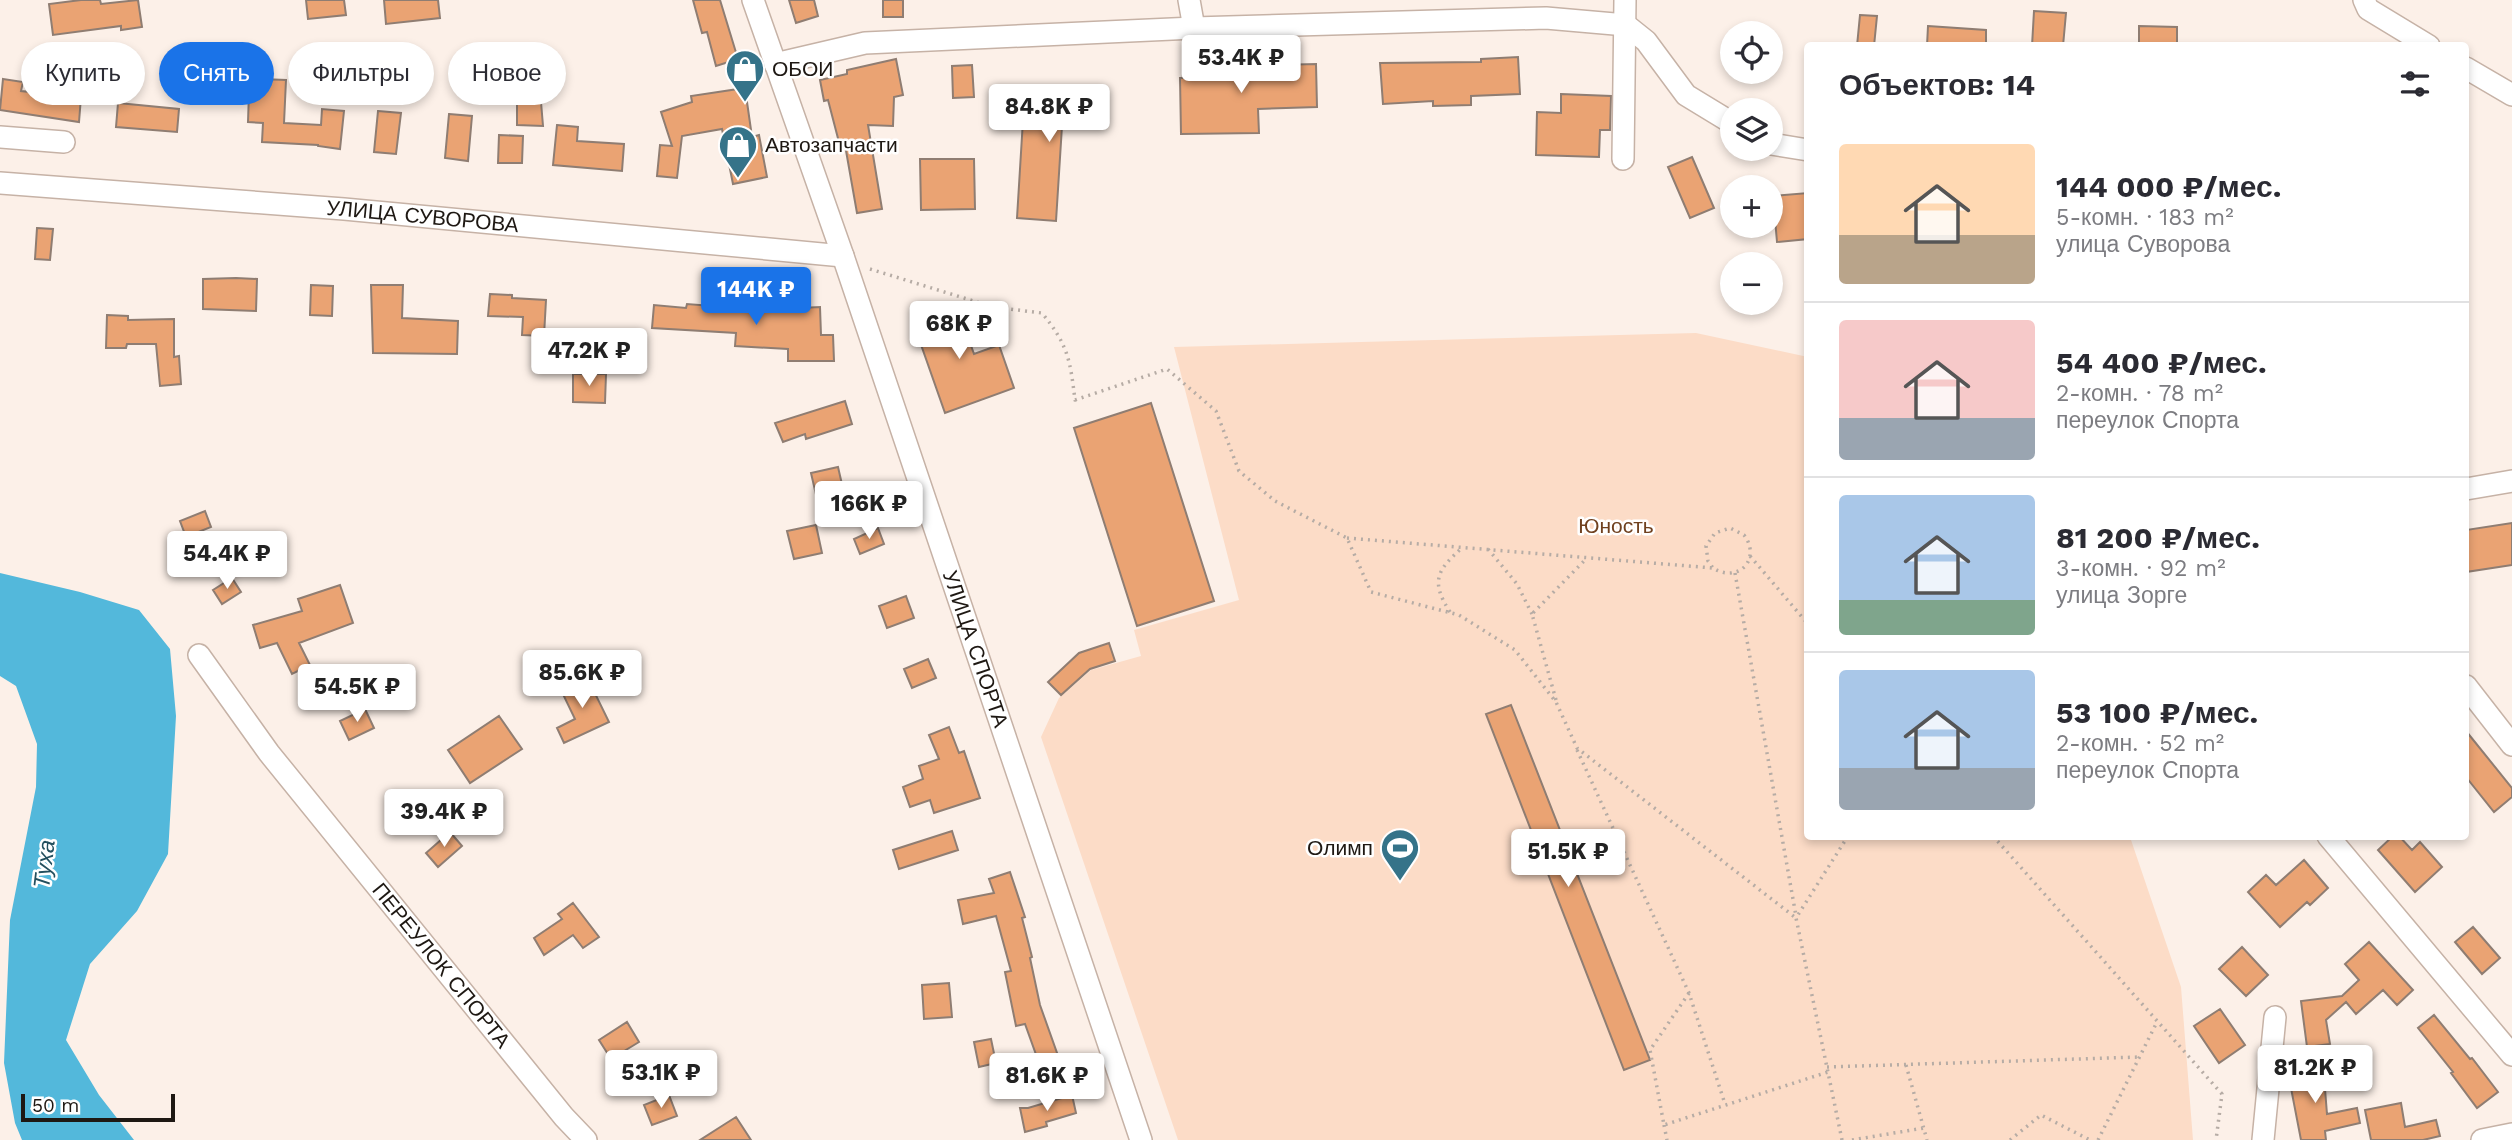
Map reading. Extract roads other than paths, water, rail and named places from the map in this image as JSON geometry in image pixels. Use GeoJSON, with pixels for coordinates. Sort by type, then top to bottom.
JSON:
{"type":"FeatureCollection","features":[{"type":"Feature","properties":{"kind":"street","name":"УЛИЦА СПОРТА"},"geometry":{"type":"LineString","coordinates":[[753,0],[843,256],[1141,1140]]}},
{"type":"Feature","properties":{"kind":"street"},"geometry":{"type":"LineString","coordinates":[[1189,0],[1194,28]]}},
{"type":"Feature","properties":{"kind":"street"},"geometry":{"type":"LineString","coordinates":[[1623,159],[1625,0]]}},
{"type":"Feature","properties":{"kind":"street"},"geometry":{"type":"LineString","coordinates":[[2364,0],[2368,9],[2422,42]]}},
{"type":"Feature","properties":{"kind":"street"},"geometry":{"type":"LineString","coordinates":[[775,64],[865,43],[1194,28],[1546,18],[1626,25],[1646,41],[1686,95],[1720,116]]}},
{"type":"Feature","properties":{"kind":"street"},"geometry":{"type":"LineString","coordinates":[[2469,70],[2512,95]]}},
{"type":"Feature","properties":{"kind":"street"},"geometry":{"type":"LineString","coordinates":[[0,137],[64,142]]}},
{"type":"Feature","properties":{"kind":"street"},"geometry":{"type":"LineString","coordinates":[[1783,146],[1804,149]]}},
{"type":"Feature","properties":{"kind":"street","name":"УЛИЦА СУВОРОВА"},"geometry":{"type":"LineString","coordinates":[[0,183],[344,209],[843,256]]}},
{"type":"Feature","properties":{"kind":"street"},"geometry":{"type":"LineString","coordinates":[[2469,488],[2512,481]]}},
{"type":"Feature","properties":{"kind":"street","name":"ПЕРЕУЛОК СПОРТА"},"geometry":{"type":"LineString","coordinates":[[199,655],[269,753],[564,1117],[586,1140]]}},
{"type":"Feature","properties":{"kind":"street"},"geometry":{"type":"LineString","coordinates":[[2469,690],[2512,745]]}},
{"type":"Feature","properties":{"kind":"street"},"geometry":{"type":"LineString","coordinates":[[2331,840],[2512,1055]]}},
{"type":"Feature","properties":{"kind":"street"},"geometry":{"type":"LineString","coordinates":[[2263,1140],[2275,1017]]}},
{"type":"Feature","properties":{"kind":"street"},"geometry":{"type":"LineString","coordinates":[[2482,1140],[2512,1133]]}},
{"type":"Feature","properties":{"kind":"water","name":"Туха"},"geometry":{"type":"Polygon","coordinates":[[[0,573],[80,592],[139,610],[170,649],[176,716],[168,854],[137,911],[90,964],[66,1040],[99,1095],[134,1140],[22,1140],[15,1123],[4,1063],[10,920],[36,787],[37,744],[16,686],[0,676],[0,573]]]}},
{"type":"Feature","properties":{"kind":"place","name":"ОБОИ"},"geometry":{"type":"Point","coordinates":[745,103]}},
{"type":"Feature","properties":{"kind":"place","name":"Автозапчасти"},"geometry":{"type":"Point","coordinates":[738,179]}},
{"type":"Feature","properties":{"kind":"place","name":"Олимп"},"geometry":{"type":"Point","coordinates":[1400,882]}},
{"type":"Feature","properties":{"kind":"park label","name":"Юность"},"geometry":{"type":"Point","coordinates":[1616,526]}}]}
